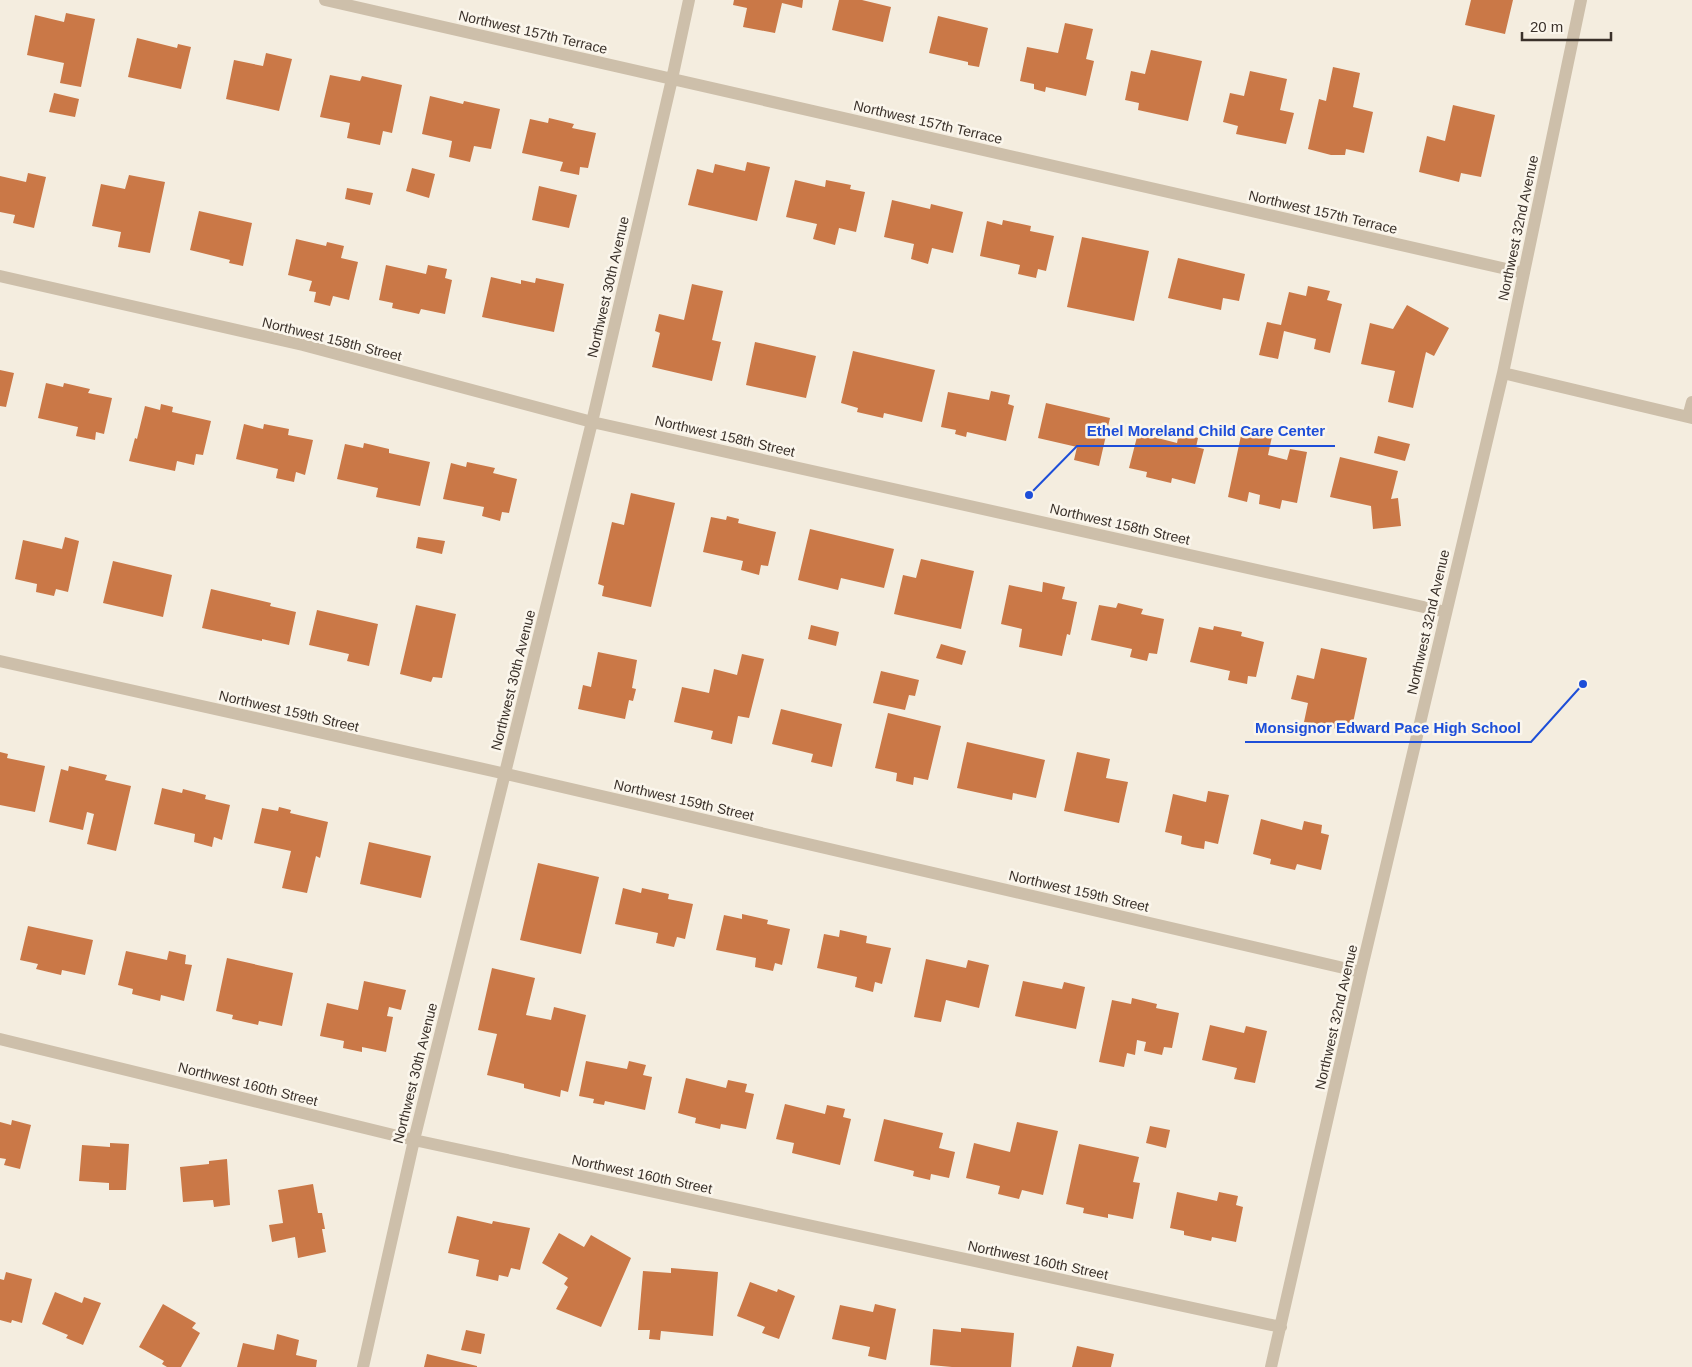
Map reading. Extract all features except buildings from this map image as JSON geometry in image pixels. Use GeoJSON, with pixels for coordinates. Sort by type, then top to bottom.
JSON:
{"type":"FeatureCollection","features":[{"type":"Feature","properties":{"kind":"street","name":"Northwest 157th Terrace"},"geometry":{"type":"LineString","coordinates":[[325,0],[1524,273]]}},
{"type":"Feature","properties":{"kind":"street","name":"Northwest 30th Avenue"},"geometry":{"type":"LineString","coordinates":[[364,1367],[414,1140],[592,422],[689,0]]}},
{"type":"Feature","properties":{"kind":"street","name":"Northwest 32nd Avenue"},"geometry":{"type":"LineString","coordinates":[[1272,1367],[1361,972],[1503,373],[1581,0]]}},
{"type":"Feature","properties":{"kind":"street","name":"Northwest 158th Street"},"geometry":{"type":"LineString","coordinates":[[0,276],[303,345],[592,422],[1446,612]]}},
{"type":"Feature","properties":{"kind":"street"},"geometry":{"type":"LineString","coordinates":[[1503,373],[1690,418],[1692,402]]}},
{"type":"Feature","properties":{"kind":"street","name":"Northwest 159th Street"},"geometry":{"type":"LineString","coordinates":[[0,661],[506,774],[1361,972]]}},
{"type":"Feature","properties":{"kind":"street","name":"Northwest 160th Street"},"geometry":{"type":"LineString","coordinates":[[0,1039],[414,1140],[1281,1327]]}},
{"type":"Feature","properties":{"kind":"place","name":"Ethel Moreland Child Care Center"},"geometry":{"type":"Point","coordinates":[1029,495]}},
{"type":"Feature","properties":{"kind":"place","name":"Monsignor Edward Pace High School"},"geometry":{"type":"Point","coordinates":[1583,684]}}]}
